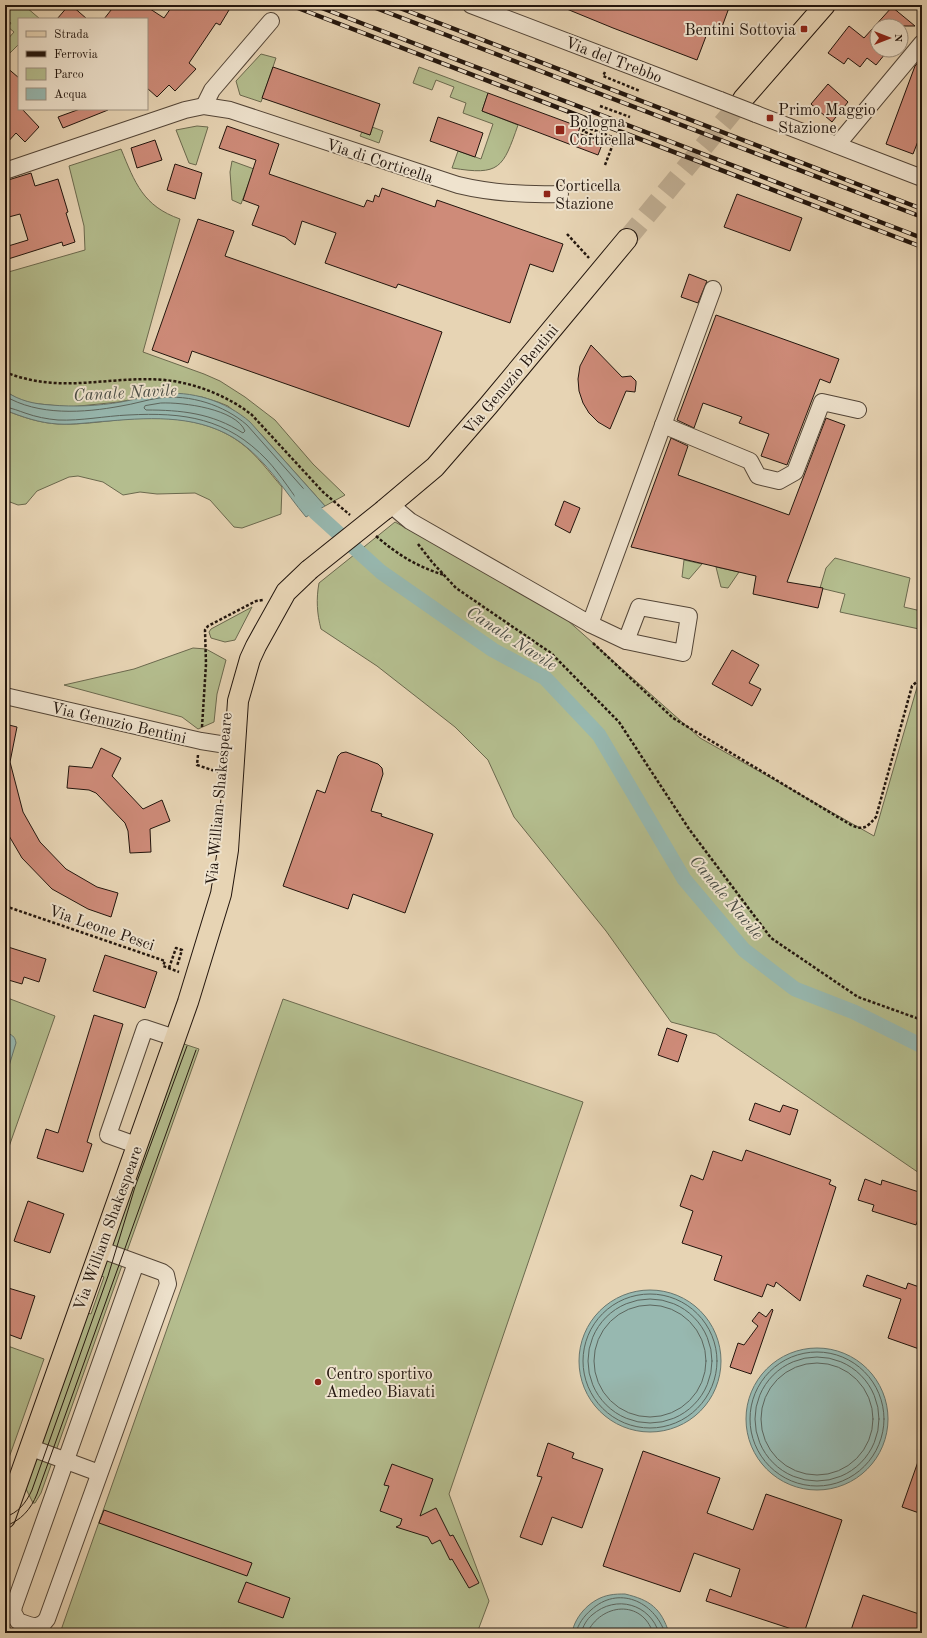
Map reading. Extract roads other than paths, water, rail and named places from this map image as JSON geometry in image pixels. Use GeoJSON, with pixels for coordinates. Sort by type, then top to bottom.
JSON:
{"type":"FeatureCollection","features":[{"type":"Feature","properties":{"kind":"main road"},"geometry":{"type":"LineString","coordinates":[[743,99],[825,5]]}},
{"type":"Feature","properties":{"kind":"main road","name":"Via Genuzio Bentini"},"geometry":{"type":"LineString","coordinates":[[388,507],[435,467],[488,406],[627,239]]}},
{"type":"Feature","properties":{"kind":"main road","name":"Via William Shakespeare"},"geometry":{"type":"LineString","coordinates":[[5,1518],[196,978],[221,894],[228,850],[233,789],[218,743],[232,673],[256,616],[272,598],[388,507]]}},
{"type":"Feature","properties":{"kind":"main road","name":"Via William Shakespeare"},"geometry":{"type":"LineString","coordinates":[[218,743],[238,701],[256,646],[286,592],[309,570]]}},
{"type":"Feature","properties":{"kind":"street","name":"Via del Trebbo"},"geometry":{"type":"LineString","coordinates":[[471,5],[922,178]]}},
{"type":"Feature","properties":{"kind":"street"},"geometry":{"type":"LineString","coordinates":[[204,106],[212,90],[271,21]]}},
{"type":"Feature","properties":{"kind":"street"},"geometry":{"type":"LineString","coordinates":[[837,145],[922,43]]}},
{"type":"Feature","properties":{"kind":"street","name":"Via di Corticella"},"geometry":{"type":"LineString","coordinates":[[5,171],[157,118],[204,106],[230,110],[458,185],[480,190],[508,193],[560,194]]}},
{"type":"Feature","properties":{"kind":"street"},"geometry":{"type":"LineString","coordinates":[[590,624],[713,289]]}},
{"type":"Feature","properties":{"kind":"street"},"geometry":{"type":"LineString","coordinates":[[663,425],[750,461],[758,476],[779,481],[795,472],[822,402],[858,410]]}},
{"type":"Feature","properties":{"kind":"street"},"geometry":{"type":"LineString","coordinates":[[388,507],[590,624],[626,641]]}},
{"type":"Feature","properties":{"kind":"street","name":"Via Genuzio Bentini"},"geometry":{"type":"LineString","coordinates":[[5,696],[218,743]]}},
{"type":"Feature","properties":{"kind":"street"},"geometry":{"type":"LineString","coordinates":[[136,1145],[108,1135],[145,1028],[175,1038]]}},
{"type":"Feature","properties":{"kind":"street"},"geometry":{"type":"LineString","coordinates":[[99,1249],[136,1263],[166,1275],[168,1284],[47,1619],[44,1624],[33,1626],[18,1621],[14,1616],[14,1606],[136,1263]]}},
{"type":"Feature","properties":{"kind":"street"},"geometry":{"type":"LineString","coordinates":[[29,1447],[99,1473]]}},
{"type":"Feature","properties":{"kind":"water"},"geometry":{"type":"Polygon","coordinates":[[[5,391],[27,401],[60,406],[104,404],[171,393],[208,399],[230,408],[250,422],[325,506],[306,517],[259,458],[240,442],[225,433],[210,427],[194,422],[160,419],[70,424],[38,421],[5,410],[5,391]]]}},
{"type":"Feature","properties":{"kind":"water"},"geometry":{"type":"Polygon","coordinates":[[[5,1032],[13,1036],[16,1043],[5,1079],[5,1032]]]}},
{"type":"Feature","properties":{"kind":"water"},"geometry":{"type":"Polygon","coordinates":[[[650,1290],[671,1293],[695,1306],[705,1316],[718,1340],[721,1361],[718,1382],[705,1406],[695,1416],[671,1429],[650,1432],[629,1429],[605,1416],[595,1406],[582,1382],[579,1361],[582,1340],[595,1316],[605,1306],[629,1293],[650,1290]]]}},
{"type":"Feature","properties":{"kind":"water"},"geometry":{"type":"Polygon","coordinates":[[[817,1348],[838,1351],[862,1364],[872,1374],[885,1398],[888,1419],[885,1440],[872,1464],[862,1474],[838,1487],[817,1490],[796,1487],[772,1474],[762,1464],[749,1440],[746,1419],[749,1398],[762,1374],[772,1364],[796,1351],[817,1348]]]}},
{"type":"Feature","properties":{"kind":"water"},"geometry":{"type":"Polygon","coordinates":[[[614,1594],[625,1594],[648,1602],[653,1606],[662,1617],[669,1633],[572,1633],[577,1620],[585,1608],[603,1597],[614,1594]]]}},
{"type":"Feature","properties":{"kind":"waterway","name":"Canale Navile"},"geometry":{"type":"LineString","coordinates":[[302,496],[316,513],[381,572],[493,650],[545,678],[599,735],[684,879],[744,950],[795,989],[854,1012],[922,1046]]}},
{"type":"Feature","properties":{"kind":"tunnel"},"geometry":{"type":"LineString","coordinates":[[627,239],[743,99]]}},
{"type":"Feature","properties":{"kind":"tram line"},"geometry":{"type":"LineString","coordinates":[[5,1517],[14,1513],[21,1507],[32,1490],[108,1276],[135,1187],[187,1046]]}},
{"type":"Feature","properties":{"kind":"tram line"},"geometry":{"type":"LineString","coordinates":[[5,1526],[21,1518],[32,1505],[37,1494],[196,1050]]}},
{"type":"Feature","properties":{"kind":"railway"},"geometry":{"type":"LineString","coordinates":[[290,5],[922,247]]}},
{"type":"Feature","properties":{"kind":"railway"},"geometry":{"type":"LineString","coordinates":[[314,5],[922,238]]}},
{"type":"Feature","properties":{"kind":"railway"},"geometry":{"type":"LineString","coordinates":[[368,5],[922,217]]}},
{"type":"Feature","properties":{"kind":"railway"},"geometry":{"type":"LineString","coordinates":[[392,5],[922,209]]}},
{"type":"Feature","properties":{"kind":"place","name":"Bentini Sottovia"},"geometry":{"type":"Point","coordinates":[804,29]}},
{"type":"Feature","properties":{"kind":"place","name":"Primo Maggio Stazione"},"geometry":{"type":"Point","coordinates":[770,118]}},
{"type":"Feature","properties":{"kind":"place","name":"Bologna Corticella"},"geometry":{"type":"Point","coordinates":[560,130]}},
{"type":"Feature","properties":{"kind":"place","name":"Corticella Stazione"},"geometry":{"type":"Point","coordinates":[547,194]}},
{"type":"Feature","properties":{"kind":"place","name":"Centro sportivo Amedeo Biavati"},"geometry":{"type":"Point","coordinates":[318,1382]}}]}
